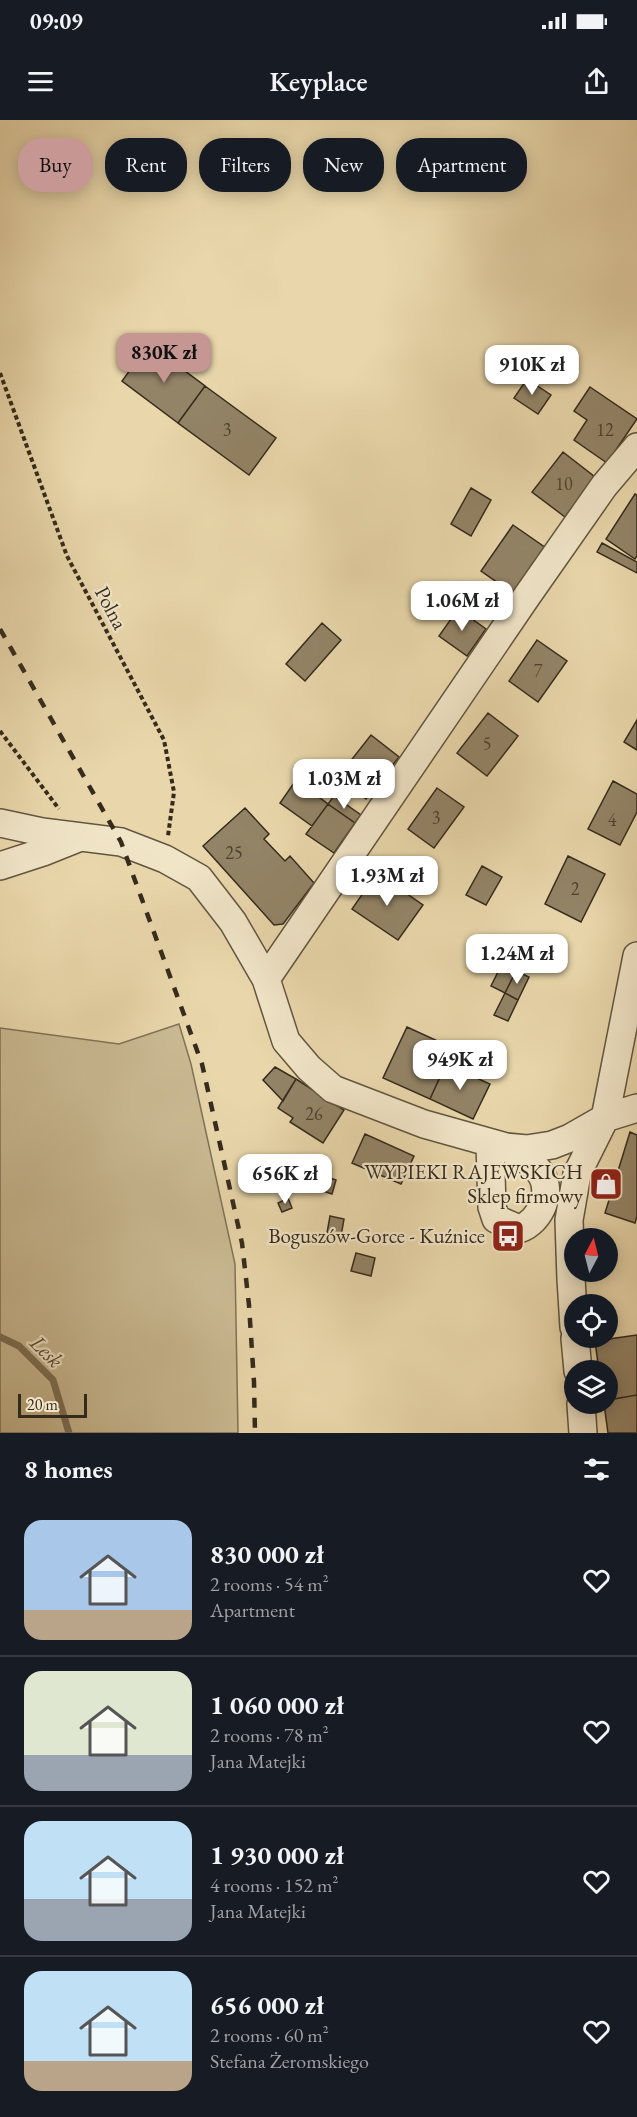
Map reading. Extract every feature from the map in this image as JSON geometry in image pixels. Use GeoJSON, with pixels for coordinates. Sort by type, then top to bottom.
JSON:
{"type":"FeatureCollection","features":[{"type":"Feature","properties":{"kind":"street"},"geometry":{"type":"LineString","coordinates":[[266,979],[527,596],[604,486],[637,447]]}},
{"type":"Feature","properties":{"kind":"street"},"geometry":{"type":"LineString","coordinates":[[0,823],[42,832],[121,843],[165,859],[199,878],[233,922],[266,979],[286,1041],[309,1068],[333,1089],[424,1124],[498,1145],[527,1149],[552,1145],[570,1138],[605,1118],[637,1108]]}},
{"type":"Feature","properties":{"kind":"street"},"geometry":{"type":"LineString","coordinates":[[0,866],[80,837]]}},
{"type":"Feature","properties":{"kind":"street"},"geometry":{"type":"LineString","coordinates":[[571,1294],[569,1220],[577,1174],[605,1118],[637,956]]}},
{"type":"Feature","properties":{"kind":"street"},"geometry":{"type":"LineString","coordinates":[[582,1414],[583,1433]]}},
{"type":"Feature","properties":{"kind":"path","name":"Polna"},"geometry":{"type":"LineString","coordinates":[[0,373],[67,556],[164,740],[174,792],[165,859]]}},
{"type":"Feature","properties":{"kind":"path"},"geometry":{"type":"LineString","coordinates":[[0,731],[80,837]]}},
{"type":"Feature","properties":{"kind":"shaded area"},"geometry":{"type":"Polygon","coordinates":[[[179,1024],[191,1064],[235,1264],[238,1433],[0,1433],[0,1028],[119,1044],[179,1024]]]}},
{"type":"Feature","properties":{"kind":"building"},"geometry":{"type":"Polygon","coordinates":[[[149,344],[205,386],[178,423],[122,381],[149,344]]]}},
{"type":"Feature","properties":{"kind":"building"},"geometry":{"type":"Polygon","coordinates":[[[527,379],[551,395],[538,414],[514,398],[527,379]]]}},
{"type":"Feature","properties":{"kind":"building"},"geometry":{"type":"Polygon","coordinates":[[[205,386],[276,438],[249,475],[178,423],[205,386]]]}},
{"type":"Feature","properties":{"kind":"building"},"geometry":{"type":"Polygon","coordinates":[[[590,387],[637,419],[607,463],[574,440],[587,420],[574,411],[590,387]]]}},
{"type":"Feature","properties":{"kind":"building"},"geometry":{"type":"Polygon","coordinates":[[[563,452],[595,477],[565,517],[532,492],[563,452]]]}},
{"type":"Feature","properties":{"kind":"building"},"geometry":{"type":"Polygon","coordinates":[[[471,488],[491,500],[471,536],[451,524],[471,488]]]}},
{"type":"Feature","properties":{"kind":"building"},"geometry":{"type":"Polygon","coordinates":[[[635,494],[637,495],[637,556],[635,559],[606,539],[635,494]]]}},
{"type":"Feature","properties":{"kind":"building"},"geometry":{"type":"Polygon","coordinates":[[[513,525],[546,548],[514,594],[481,571],[513,525]]]}},
{"type":"Feature","properties":{"kind":"building"},"geometry":{"type":"Polygon","coordinates":[[[602,543],[637,562],[637,573],[597,552],[602,543]]]}},
{"type":"Feature","properties":{"kind":"building"},"geometry":{"type":"Polygon","coordinates":[[[458,609],[486,629],[467,656],[439,636],[458,609]]]}},
{"type":"Feature","properties":{"kind":"building"},"geometry":{"type":"Polygon","coordinates":[[[322,623],[341,640],[305,681],[286,664],[322,623]]]}},
{"type":"Feature","properties":{"kind":"building"},"geometry":{"type":"Polygon","coordinates":[[[537,640],[567,661],[538,702],[509,681],[537,640]]]}},
{"type":"Feature","properties":{"kind":"building"},"geometry":{"type":"Polygon","coordinates":[[[488,713],[518,736],[487,776],[457,753],[488,713]]]}},
{"type":"Feature","properties":{"kind":"building"},"geometry":{"type":"Polygon","coordinates":[[[637,720],[637,750],[624,742],[637,720]]]}},
{"type":"Feature","properties":{"kind":"building"},"geometry":{"type":"Polygon","coordinates":[[[371,735],[399,757],[366,799],[338,777],[371,735]]]}},
{"type":"Feature","properties":{"kind":"building"},"geometry":{"type":"Polygon","coordinates":[[[296,780],[328,804],[312,826],[280,803],[296,780]]]}},
{"type":"Feature","properties":{"kind":"building"},"geometry":{"type":"Polygon","coordinates":[[[613,781],[637,794],[637,812],[620,845],[588,829],[613,781]]]}},
{"type":"Feature","properties":{"kind":"building"},"geometry":{"type":"Polygon","coordinates":[[[437,788],[464,807],[434,848],[408,829],[437,788]]]}},
{"type":"Feature","properties":{"kind":"building"},"geometry":{"type":"Polygon","coordinates":[[[334,796],[361,815],[355,823],[328,804],[334,796]]]}},
{"type":"Feature","properties":{"kind":"building"},"geometry":{"type":"Polygon","coordinates":[[[328,804],[355,823],[334,853],[306,834],[328,804]]]}},
{"type":"Feature","properties":{"kind":"building"},"geometry":{"type":"Polygon","coordinates":[[[245,808],[269,834],[264,839],[285,861],[290,856],[314,883],[283,924],[274,925],[203,846],[245,808]]]}},
{"type":"Feature","properties":{"kind":"building"},"geometry":{"type":"Polygon","coordinates":[[[568,856],[605,874],[581,922],[545,904],[568,856]]]}},
{"type":"Feature","properties":{"kind":"building"},"geometry":{"type":"Polygon","coordinates":[[[482,866],[502,877],[486,905],[466,895],[482,866]]]}},
{"type":"Feature","properties":{"kind":"building"},"geometry":{"type":"Polygon","coordinates":[[[377,873],[423,905],[398,940],[352,909],[377,873]]]}},
{"type":"Feature","properties":{"kind":"building"},"geometry":{"type":"Polygon","coordinates":[[[502,964],[516,971],[505,993],[491,986],[502,964]]]}},
{"type":"Feature","properties":{"kind":"building"},"geometry":{"type":"Polygon","coordinates":[[[516,971],[529,977],[518,1000],[505,993],[516,971]]]}},
{"type":"Feature","properties":{"kind":"building"},"geometry":{"type":"Polygon","coordinates":[[[505,993],[518,1000],[508,1021],[494,1015],[505,993]]]}},
{"type":"Feature","properties":{"kind":"building"},"geometry":{"type":"Polygon","coordinates":[[[407,1027],[453,1048],[430,1099],[383,1078],[407,1027]]]}},
{"type":"Feature","properties":{"kind":"building"},"geometry":{"type":"Polygon","coordinates":[[[446,1064],[490,1084],[473,1119],[430,1099],[446,1064]]]}},
{"type":"Feature","properties":{"kind":"building"},"geometry":{"type":"Polygon","coordinates":[[[275,1067],[296,1079],[283,1101],[263,1080],[275,1067]]]}},
{"type":"Feature","properties":{"kind":"building"},"geometry":{"type":"Polygon","coordinates":[[[296,1079],[344,1110],[323,1143],[290,1122],[293,1118],[278,1108],[296,1079]]]}},
{"type":"Feature","properties":{"kind":"building"},"geometry":{"type":"Polygon","coordinates":[[[630,1132],[637,1135],[637,1216],[635,1223],[605,1213],[630,1132]]]}},
{"type":"Feature","properties":{"kind":"building"},"geometry":{"type":"Polygon","coordinates":[[[365,1134],[414,1156],[401,1184],[352,1163],[365,1134]]]}},
{"type":"Feature","properties":{"kind":"building"},"geometry":{"type":"Polygon","coordinates":[[[285,1170],[286,1181],[270,1184],[268,1174],[285,1170]]]}},
{"type":"Feature","properties":{"kind":"building"},"geometry":{"type":"Polygon","coordinates":[[[327,1177],[336,1180],[332,1194],[323,1191],[327,1177]]]}},
{"type":"Feature","properties":{"kind":"building"},"geometry":{"type":"Polygon","coordinates":[[[288,1198],[292,1208],[282,1212],[278,1203],[288,1198]]]}},
{"type":"Feature","properties":{"kind":"building"},"geometry":{"type":"Polygon","coordinates":[[[330,1216],[344,1219],[341,1236],[327,1233],[330,1216]]]}},
{"type":"Feature","properties":{"kind":"building"},"geometry":{"type":"Polygon","coordinates":[[[356,1253],[375,1258],[371,1276],[351,1271],[356,1253]]]}},
{"type":"Feature","properties":{"kind":"building"},"geometry":{"type":"Polygon","coordinates":[[[637,1335],[637,1395],[618,1398],[618,1360],[598,1360],[596,1348],[618,1348],[618,1338],[637,1335]]]}},
{"type":"Feature","properties":{"kind":"building"},"geometry":{"type":"Polygon","coordinates":[[[637,1395],[637,1433],[608,1433],[605,1414],[618,1414],[618,1398],[637,1395]]]}},
{"type":"Feature","properties":{"kind":"waterway","name":"Lesk"},"geometry":{"type":"LineString","coordinates":[[0,1337],[19,1346],[53,1380],[69,1433]]}},
{"type":"Feature","properties":{"kind":"railway"},"geometry":{"type":"LineString","coordinates":[[0,629],[121,842],[202,1064],[242,1243],[249,1305],[255,1433]]}},
{"type":"Feature","properties":{"kind":"place","name":"WYPIEKI RAJEWSKICH Sklep firmowy"},"geometry":{"type":"Point","coordinates":[606,1184]}},
{"type":"Feature","properties":{"kind":"place","name":"Boguszów-Gorce - Kuźnice"},"geometry":{"type":"Point","coordinates":[508,1236]}}]}
